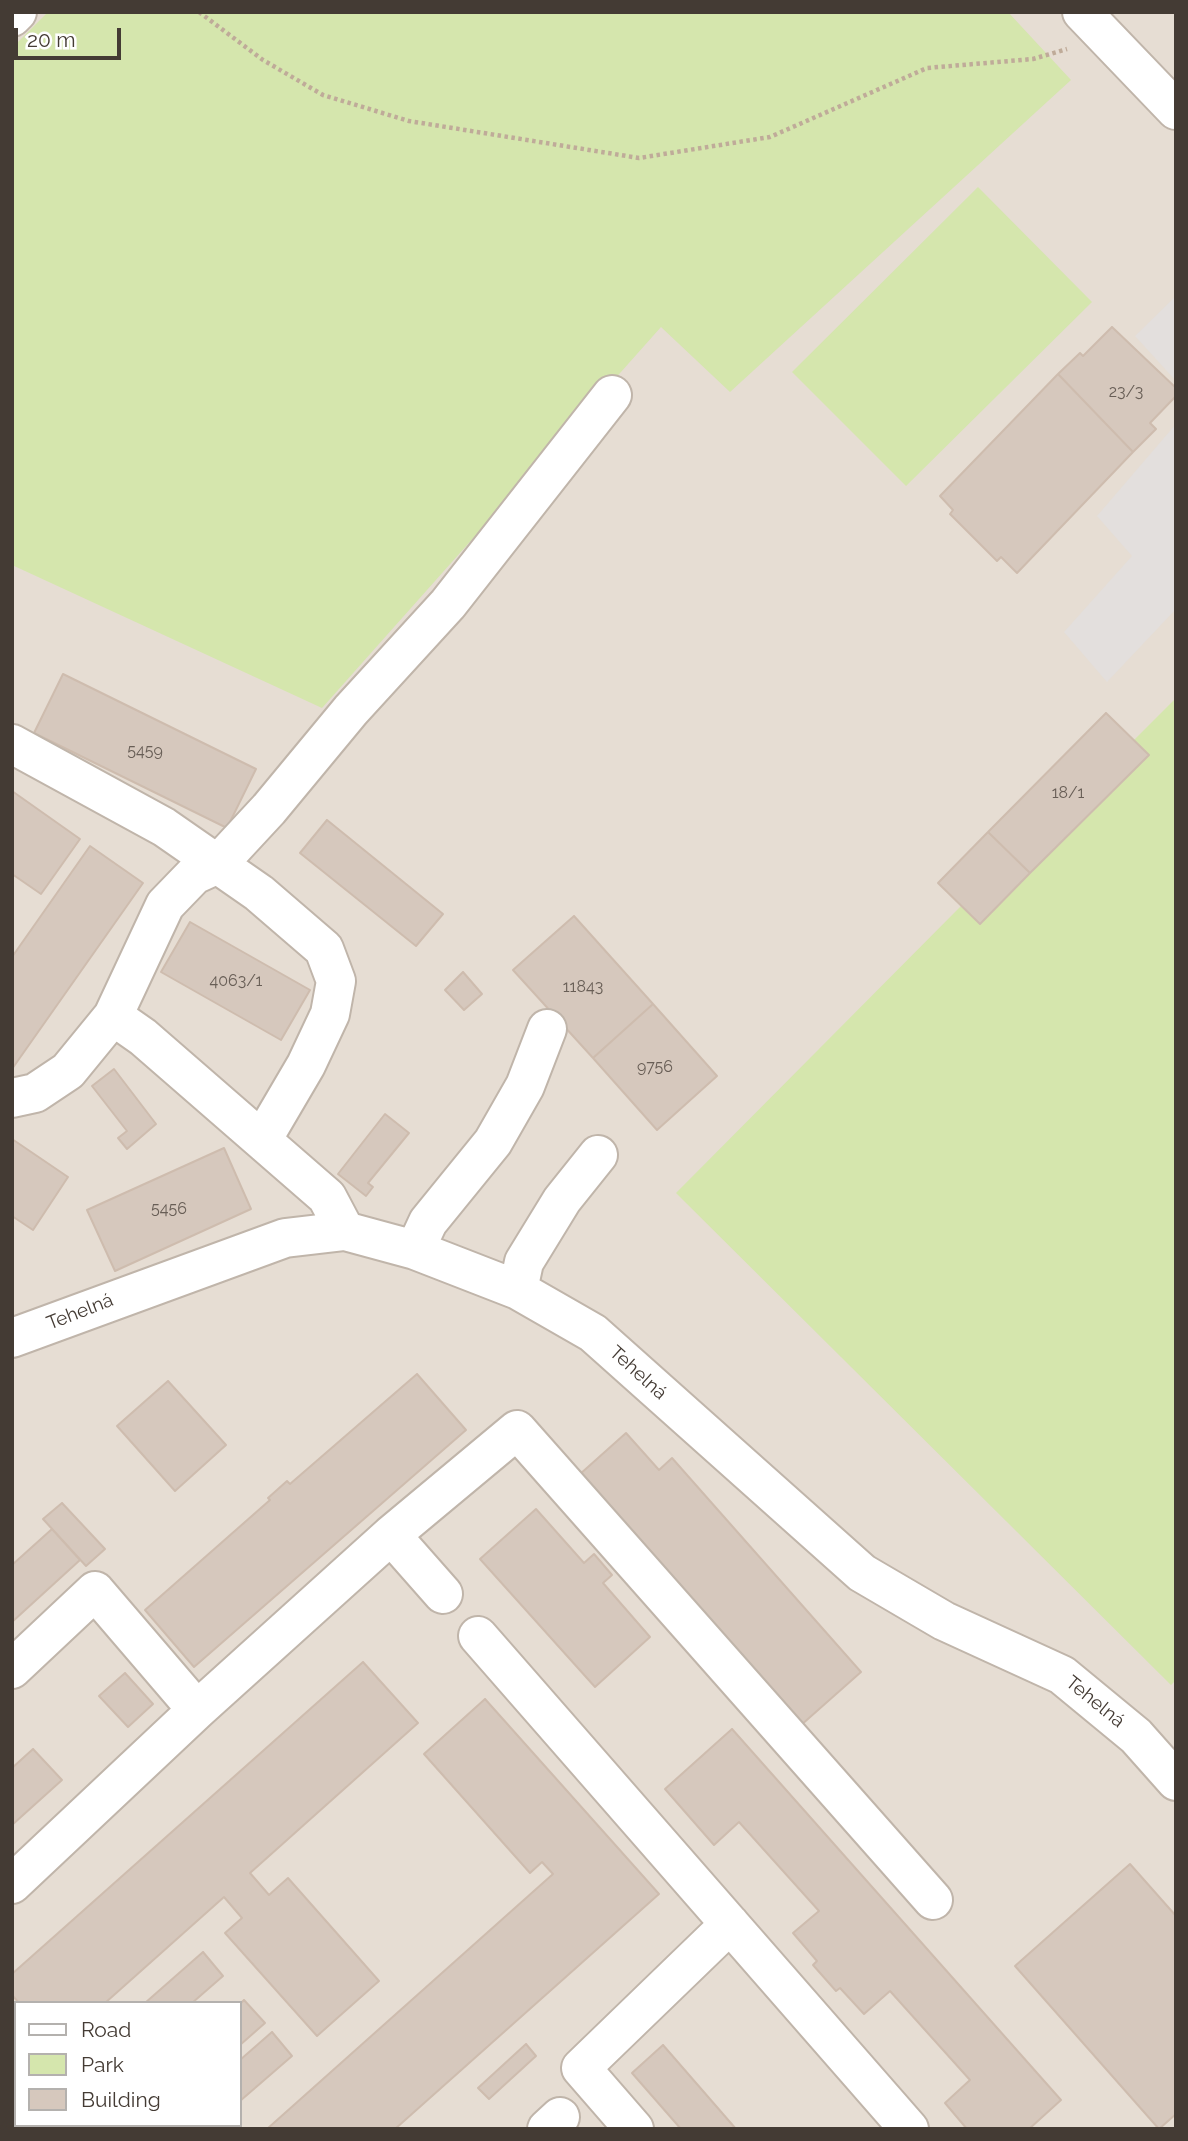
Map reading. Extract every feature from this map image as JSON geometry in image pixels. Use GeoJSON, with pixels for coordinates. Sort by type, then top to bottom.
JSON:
{"type":"FeatureCollection","features":[{"type":"Feature","properties":{"kind":"street"},"geometry":{"type":"LineString","coordinates":[[12,17],[17,12]]}},
{"type":"Feature","properties":{"kind":"street"},"geometry":{"type":"LineString","coordinates":[[1080,29],[1176,110]]}},
{"type":"Feature","properties":{"kind":"street"},"geometry":{"type":"LineString","coordinates":[[12,1098],[35,1093],[68,1071],[113,1016],[165,905],[194,875],[218,864],[270,808],[351,710],[448,604],[612,395]]}},
{"type":"Feature","properties":{"kind":"street"},"geometry":{"type":"LineString","coordinates":[[12,744],[164,827],[259,893],[324,949],[335,981],[330,1014],[306,1066],[262,1140]]}},
{"type":"Feature","properties":{"kind":"street"},"geometry":{"type":"LineString","coordinates":[[113,1016],[143,1037],[327,1197],[345,1231]]}},
{"type":"Feature","properties":{"kind":"street"},"geometry":{"type":"LineString","coordinates":[[415,1250],[428,1222],[493,1142],[525,1086],[547,1029]]}},
{"type":"Feature","properties":{"kind":"street"},"geometry":{"type":"LineString","coordinates":[[518,1290],[524,1262],[562,1200],[598,1155]]}},
{"type":"Feature","properties":{"kind":"street","name":"Tehelná"},"geometry":{"type":"LineString","coordinates":[[12,1338],[285,1238],[345,1231],[415,1250],[518,1290],[593,1332],[862,1573],[944,1621],[1062,1675],[1136,1736],[1176,1781]]}},
{"type":"Feature","properties":{"kind":"street"},"geometry":{"type":"LineString","coordinates":[[12,1884],[197,1710],[391,1535],[517,1430],[933,1900]]}},
{"type":"Feature","properties":{"kind":"street"},"geometry":{"type":"LineString","coordinates":[[391,1535],[443,1594]]}},
{"type":"Feature","properties":{"kind":"street"},"geometry":{"type":"LineString","coordinates":[[12,1670],[95,1591],[197,1710]]}},
{"type":"Feature","properties":{"kind":"street"},"geometry":{"type":"LineString","coordinates":[[478,1636],[909,2129]]}},
{"type":"Feature","properties":{"kind":"street"},"geometry":{"type":"LineString","coordinates":[[634,2129],[581,2068],[730,1924]]}},
{"type":"Feature","properties":{"kind":"path"},"geometry":{"type":"LineString","coordinates":[[199,12],[263,60],[323,95],[409,121],[639,158],[770,137],[927,68],[1032,59],[1080,29]]}},
{"type":"Feature","properties":{"kind":"shaded area"},"geometry":{"type":"Polygon","coordinates":[[[12,12],[1176,12],[1176,2129],[12,2129],[12,12]]]}},
{"type":"Feature","properties":{"kind":"shaded area"},"geometry":{"type":"Polygon","coordinates":[[[1176,296],[1176,381],[1135,336],[1176,296]]]}},
{"type":"Feature","properties":{"kind":"shaded area"},"geometry":{"type":"Polygon","coordinates":[[[1176,424],[1176,609],[1107,682],[1064,632],[1132,556],[1097,516],[1176,424]]]}},
{"type":"Feature","properties":{"kind":"green space"},"geometry":{"type":"Polygon","coordinates":[[[48,12],[1008,12],[1071,80],[730,392],[661,327],[322,708],[12,565],[12,48],[48,12]]]}},
{"type":"Feature","properties":{"kind":"green space"},"geometry":{"type":"Polygon","coordinates":[[[978,187],[1092,302],[906,486],[792,372],[978,187]]]}},
{"type":"Feature","properties":{"kind":"green space"},"geometry":{"type":"Polygon","coordinates":[[[1176,698],[1176,1680],[1171,1685],[676,1193],[961,906],[980,924],[1148,755],[1134,740],[1176,698]]]}},
{"type":"Feature","properties":{"kind":"building"},"geometry":{"type":"Polygon","coordinates":[[[1112,327],[1176,388],[1176,396],[1150,423],[1156,429],[1133,452],[1058,374],[1080,353],[1083,356],[1112,327]]]}},
{"type":"Feature","properties":{"kind":"building"},"geometry":{"type":"Polygon","coordinates":[[[1058,374],[1133,452],[1017,573],[1001,557],[997,561],[950,514],[953,510],[940,496],[1058,374]]]}},
{"type":"Feature","properties":{"kind":"building"},"geometry":{"type":"Polygon","coordinates":[[[63,674],[256,769],[227,828],[34,733],[63,674]]]}},
{"type":"Feature","properties":{"kind":"building"},"geometry":{"type":"Polygon","coordinates":[[[1106,713],[1149,755],[1030,873],[988,832],[1106,713]]]}},
{"type":"Feature","properties":{"kind":"building"},"geometry":{"type":"Polygon","coordinates":[[[12,791],[80,839],[41,894],[12,874],[12,791]]]}},
{"type":"Feature","properties":{"kind":"building"},"geometry":{"type":"Polygon","coordinates":[[[327,820],[443,914],[416,946],[300,853],[327,820]]]}},
{"type":"Feature","properties":{"kind":"building"},"geometry":{"type":"Polygon","coordinates":[[[988,832],[1030,873],[980,924],[938,883],[988,832]]]}},
{"type":"Feature","properties":{"kind":"building"},"geometry":{"type":"Polygon","coordinates":[[[90,846],[143,883],[12,1069],[12,957],[90,846]]]}},
{"type":"Feature","properties":{"kind":"building"},"geometry":{"type":"Polygon","coordinates":[[[574,916],[653,1004],[593,1058],[513,970],[574,916]]]}},
{"type":"Feature","properties":{"kind":"building"},"geometry":{"type":"Polygon","coordinates":[[[190,922],[310,990],[281,1040],[161,972],[190,922]]]}},
{"type":"Feature","properties":{"kind":"building"},"geometry":{"type":"Polygon","coordinates":[[[463,972],[482,994],[464,1010],[445,990],[463,972]]]}},
{"type":"Feature","properties":{"kind":"building"},"geometry":{"type":"Polygon","coordinates":[[[653,1004],[717,1076],[657,1130],[593,1058],[653,1004]]]}},
{"type":"Feature","properties":{"kind":"building"},"geometry":{"type":"Polygon","coordinates":[[[114,1069],[156,1124],[127,1149],[118,1138],[127,1131],[92,1086],[114,1069]]]}},
{"type":"Feature","properties":{"kind":"building"},"geometry":{"type":"Polygon","coordinates":[[[385,1114],[409,1133],[368,1183],[373,1187],[366,1196],[338,1174],[385,1114]]]}},
{"type":"Feature","properties":{"kind":"building"},"geometry":{"type":"Polygon","coordinates":[[[12,1139],[68,1177],[33,1230],[12,1216],[12,1139]]]}},
{"type":"Feature","properties":{"kind":"building"},"geometry":{"type":"Polygon","coordinates":[[[224,1148],[251,1209],[115,1271],[87,1210],[224,1148]]]}},
{"type":"Feature","properties":{"kind":"building"},"geometry":{"type":"Polygon","coordinates":[[[417,1374],[466,1430],[194,1667],[145,1610],[270,1500],[268,1498],[287,1481],[290,1484],[417,1374]]]}},
{"type":"Feature","properties":{"kind":"building"},"geometry":{"type":"Polygon","coordinates":[[[168,1381],[226,1445],[175,1491],[117,1426],[168,1381]]]}},
{"type":"Feature","properties":{"kind":"building"},"geometry":{"type":"Polygon","coordinates":[[[626,1433],[659,1470],[672,1458],[861,1672],[800,1726],[579,1475],[626,1433]]]}},
{"type":"Feature","properties":{"kind":"building"},"geometry":{"type":"Polygon","coordinates":[[[62,1503],[105,1549],[86,1566],[43,1519],[62,1503]]]}},
{"type":"Feature","properties":{"kind":"building"},"geometry":{"type":"Polygon","coordinates":[[[536,1509],[584,1563],[594,1554],[612,1575],[603,1583],[650,1637],[595,1687],[480,1559],[536,1509]]]}},
{"type":"Feature","properties":{"kind":"building"},"geometry":{"type":"Polygon","coordinates":[[[52,1529],[80,1560],[12,1622],[12,1565],[52,1529]]]}},
{"type":"Feature","properties":{"kind":"building"},"geometry":{"type":"Polygon","coordinates":[[[363,1662],[418,1723],[250,1873],[269,1895],[288,1878],[379,1981],[317,2036],[225,1933],[242,1918],[224,1897],[107,2001],[17,2001],[12,1995],[12,1974],[363,1662]]]}},
{"type":"Feature","properties":{"kind":"building"},"geometry":{"type":"Polygon","coordinates":[[[125,1673],[153,1704],[128,1727],[99,1696],[125,1673]]]}},
{"type":"Feature","properties":{"kind":"building"},"geometry":{"type":"Polygon","coordinates":[[[485,1699],[659,1894],[395,2129],[267,2129],[553,1874],[542,1862],[530,1873],[424,1754],[485,1699]]]}},
{"type":"Feature","properties":{"kind":"building"},"geometry":{"type":"Polygon","coordinates":[[[732,1729],[1061,2100],[1029,2129],[967,2129],[945,2103],[970,2080],[890,1991],[864,2014],[840,1988],[836,1991],[813,1965],[817,1961],[793,1933],[819,1911],[739,1822],[714,1845],[665,1789],[732,1729]]]}},
{"type":"Feature","properties":{"kind":"building"},"geometry":{"type":"Polygon","coordinates":[[[33,1749],[62,1780],[12,1825],[12,1768],[33,1749]]]}},
{"type":"Feature","properties":{"kind":"building"},"geometry":{"type":"Polygon","coordinates":[[[1130,1864],[1176,1916],[1176,2114],[1159,2129],[1015,1966],[1130,1864]]]}},
{"type":"Feature","properties":{"kind":"building"},"geometry":{"type":"Polygon","coordinates":[[[203,1952],[223,1976],[194,2001],[147,2001],[203,1952]]]}},
{"type":"Feature","properties":{"kind":"building"},"geometry":{"type":"Polygon","coordinates":[[[244,2000],[265,2023],[242,2043],[244,2000]]]}},
{"type":"Feature","properties":{"kind":"building"},"geometry":{"type":"Polygon","coordinates":[[[272,2032],[292,2056],[242,2099],[242,2058],[272,2032]]]}},
{"type":"Feature","properties":{"kind":"building"},"geometry":{"type":"Polygon","coordinates":[[[526,2044],[536,2056],[489,2099],[478,2088],[526,2044]]]}},
{"type":"Feature","properties":{"kind":"building"},"geometry":{"type":"Polygon","coordinates":[[[663,2045],[736,2129],[681,2129],[632,2073],[663,2045]]]}},
{"type":"Feature","properties":{"kind":"building"},"geometry":{"type":"Polygon","coordinates":[[[82,2127],[162,2129],[83,2129],[82,2127]]]}}]}
